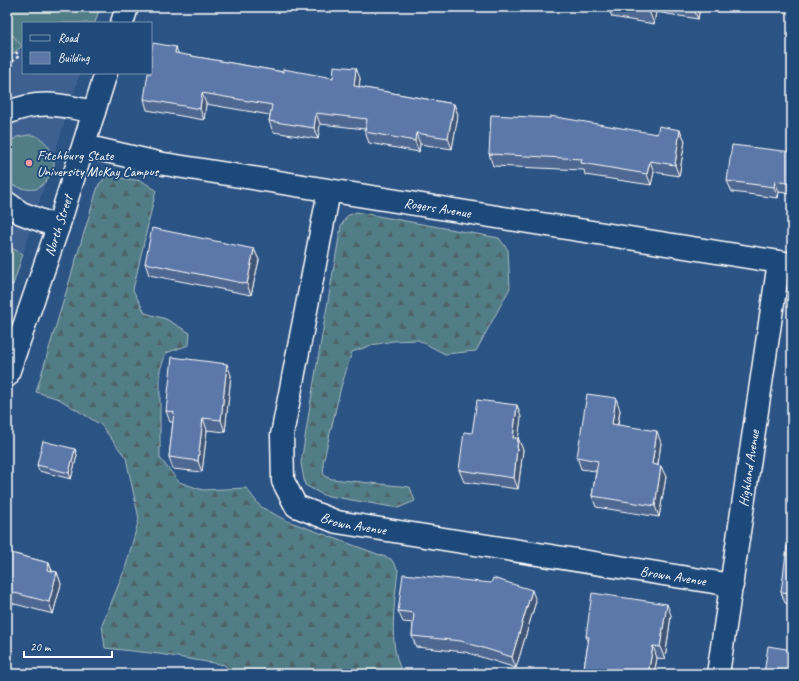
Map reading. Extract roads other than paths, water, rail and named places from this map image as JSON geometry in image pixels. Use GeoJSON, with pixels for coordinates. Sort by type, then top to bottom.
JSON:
{"type":"FeatureCollection","features":[{"type":"Feature","properties":{"kind":"street"},"geometry":{"type":"LineString","coordinates":[[122,22],[127,7]]}},
{"type":"Feature","properties":{"kind":"street","name":"North Street"},"geometry":{"type":"LineString","coordinates":[[7,376],[58,227],[106,74]]}},
{"type":"Feature","properties":{"kind":"street"},"geometry":{"type":"LineString","coordinates":[[7,113],[25,107],[50,104],[94,112]]}},
{"type":"Feature","properties":{"kind":"street","name":"Rogers Avenue"},"geometry":{"type":"LineString","coordinates":[[84,146],[158,163],[786,263]]}},
{"type":"Feature","properties":{"kind":"street","name":"Brown Avenue"},"geometry":{"type":"LineString","coordinates":[[329,190],[282,435],[282,481],[296,506],[338,522],[732,585]]}},
{"type":"Feature","properties":{"kind":"street"},"geometry":{"type":"LineString","coordinates":[[7,203],[21,212],[58,227]]}},
{"type":"Feature","properties":{"kind":"street","name":"Highland Avenue"},"geometry":{"type":"LineString","coordinates":[[718,674],[786,263]]}},
{"type":"Feature","properties":{"kind":"place","name":"Fitchburg State University McKay Campus"},"geometry":{"type":"Point","coordinates":[29,163]}}]}
